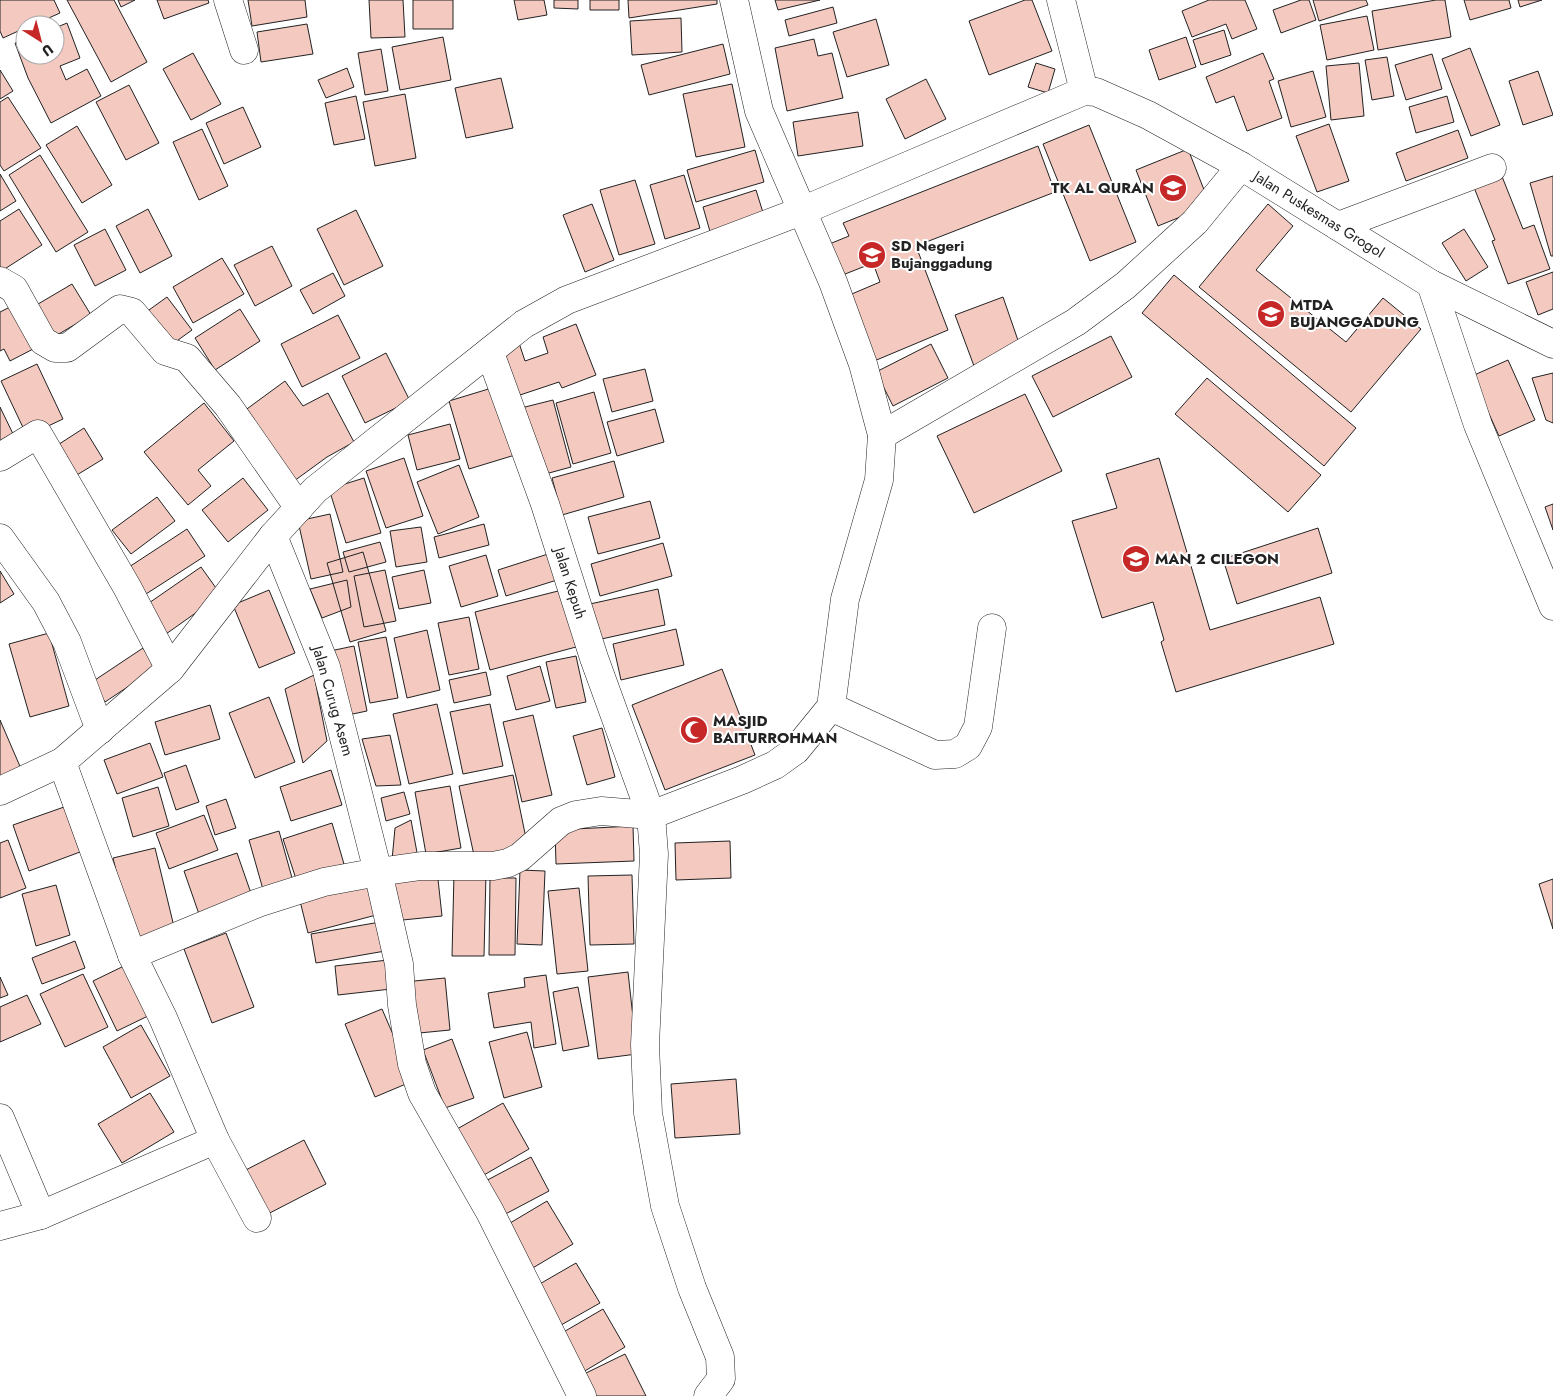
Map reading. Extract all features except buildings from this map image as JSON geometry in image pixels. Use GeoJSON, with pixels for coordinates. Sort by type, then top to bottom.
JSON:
{"type":"FeatureCollection","features":[{"type":"Feature","properties":{"kind":"street"},"geometry":{"type":"LineString","coordinates":[[228,0],[244,50]]}},
{"type":"Feature","properties":{"kind":"street"},"geometry":{"type":"LineString","coordinates":[[132,955],[258,904],[324,882],[420,866],[493,866],[520,857],[561,821],[576,815],[601,811],[651,815],[775,765],[796,750],[831,707],[845,599],[879,480],[882,435],[863,364],[804,210],[759,111],[734,0]]}},
{"type":"Feature","properties":{"kind":"street"},"geometry":{"type":"LineString","coordinates":[[0,791],[62,762],[170,669],[273,536],[315,490],[490,353],[524,324],[567,300],[804,210],[1084,91],[1061,0]]}},
{"type":"Feature","properties":{"kind":"street","name":"Jalan Puskesmas Grogol"},"geometry":{"type":"LineString","coordinates":[[1084,91],[1096,92],[1127,105],[1241,166],[1431,284],[1553,344]]}},
{"type":"Feature","properties":{"kind":"street"},"geometry":{"type":"LineString","coordinates":[[882,435],[1076,322],[1126,285],[1195,222],[1241,166]]}},
{"type":"Feature","properties":{"kind":"street"},"geometry":{"type":"LineString","coordinates":[[1338,226],[1492,168]]}},
{"type":"Feature","properties":{"kind":"street"},"geometry":{"type":"LineString","coordinates":[[0,281],[14,289],[43,342],[55,348],[67,348],[120,309],[132,312],[166,351],[187,358],[228,406],[299,508]]}},
{"type":"Feature","properties":{"kind":"street"},"geometry":{"type":"LineString","coordinates":[[1431,284],[1478,426],[1553,606]]}},
{"type":"Feature","properties":{"kind":"street","name":"Jalan Kepuh"},"geometry":{"type":"LineString","coordinates":[[490,353],[545,504],[594,658],[651,815],[654,854],[645,1045],[648,1113],[665,1206],[692,1288],[720,1357],[721,1379],[708,1396]]}},
{"type":"Feature","properties":{"kind":"street"},"geometry":{"type":"LineString","coordinates":[[0,457],[38,434],[127,587],[170,669]]}},
{"type":"Feature","properties":{"kind":"street","name":"Jalan Curug Asem"},"geometry":{"type":"LineString","coordinates":[[273,536],[326,667],[378,872],[399,964],[402,1005],[412,1064],[422,1092],[490,1212],[582,1396]]}},
{"type":"Feature","properties":{"kind":"street"},"geometry":{"type":"LineString","coordinates":[[0,538],[46,602],[67,642],[100,730]]}},
{"type":"Feature","properties":{"kind":"street"},"geometry":{"type":"LineString","coordinates":[[831,707],[935,755],[955,754],[968,746],[978,727],[992,628]]}},
{"type":"Feature","properties":{"kind":"street"},"geometry":{"type":"LineString","coordinates":[[62,762],[132,955],[163,1018],[215,1140],[257,1218]]}},
{"type":"Feature","properties":{"kind":"street"},"geometry":{"type":"LineString","coordinates":[[0,1118],[41,1215]]}},
{"type":"Feature","properties":{"kind":"street"},"geometry":{"type":"LineString","coordinates":[[0,1226],[41,1215],[215,1140]]}},
{"type":"Feature","properties":{"kind":"place","name":"TK AL QURAN"},"geometry":{"type":"Point","coordinates":[1173,188]}},
{"type":"Feature","properties":{"kind":"place","name":"SD Negeri Bujanggadung"},"geometry":{"type":"Point","coordinates":[872,255]}},
{"type":"Feature","properties":{"kind":"place","name":"MTDA BUJANGGADUNG"},"geometry":{"type":"Point","coordinates":[1271,314]}},
{"type":"Feature","properties":{"kind":"place","name":"MAN 2 CILEGON"},"geometry":{"type":"Point","coordinates":[1136,559]}},
{"type":"Feature","properties":{"kind":"place","name":"MASJID BAITURROHMAN"},"geometry":{"type":"Point","coordinates":[694,730]}}]}
